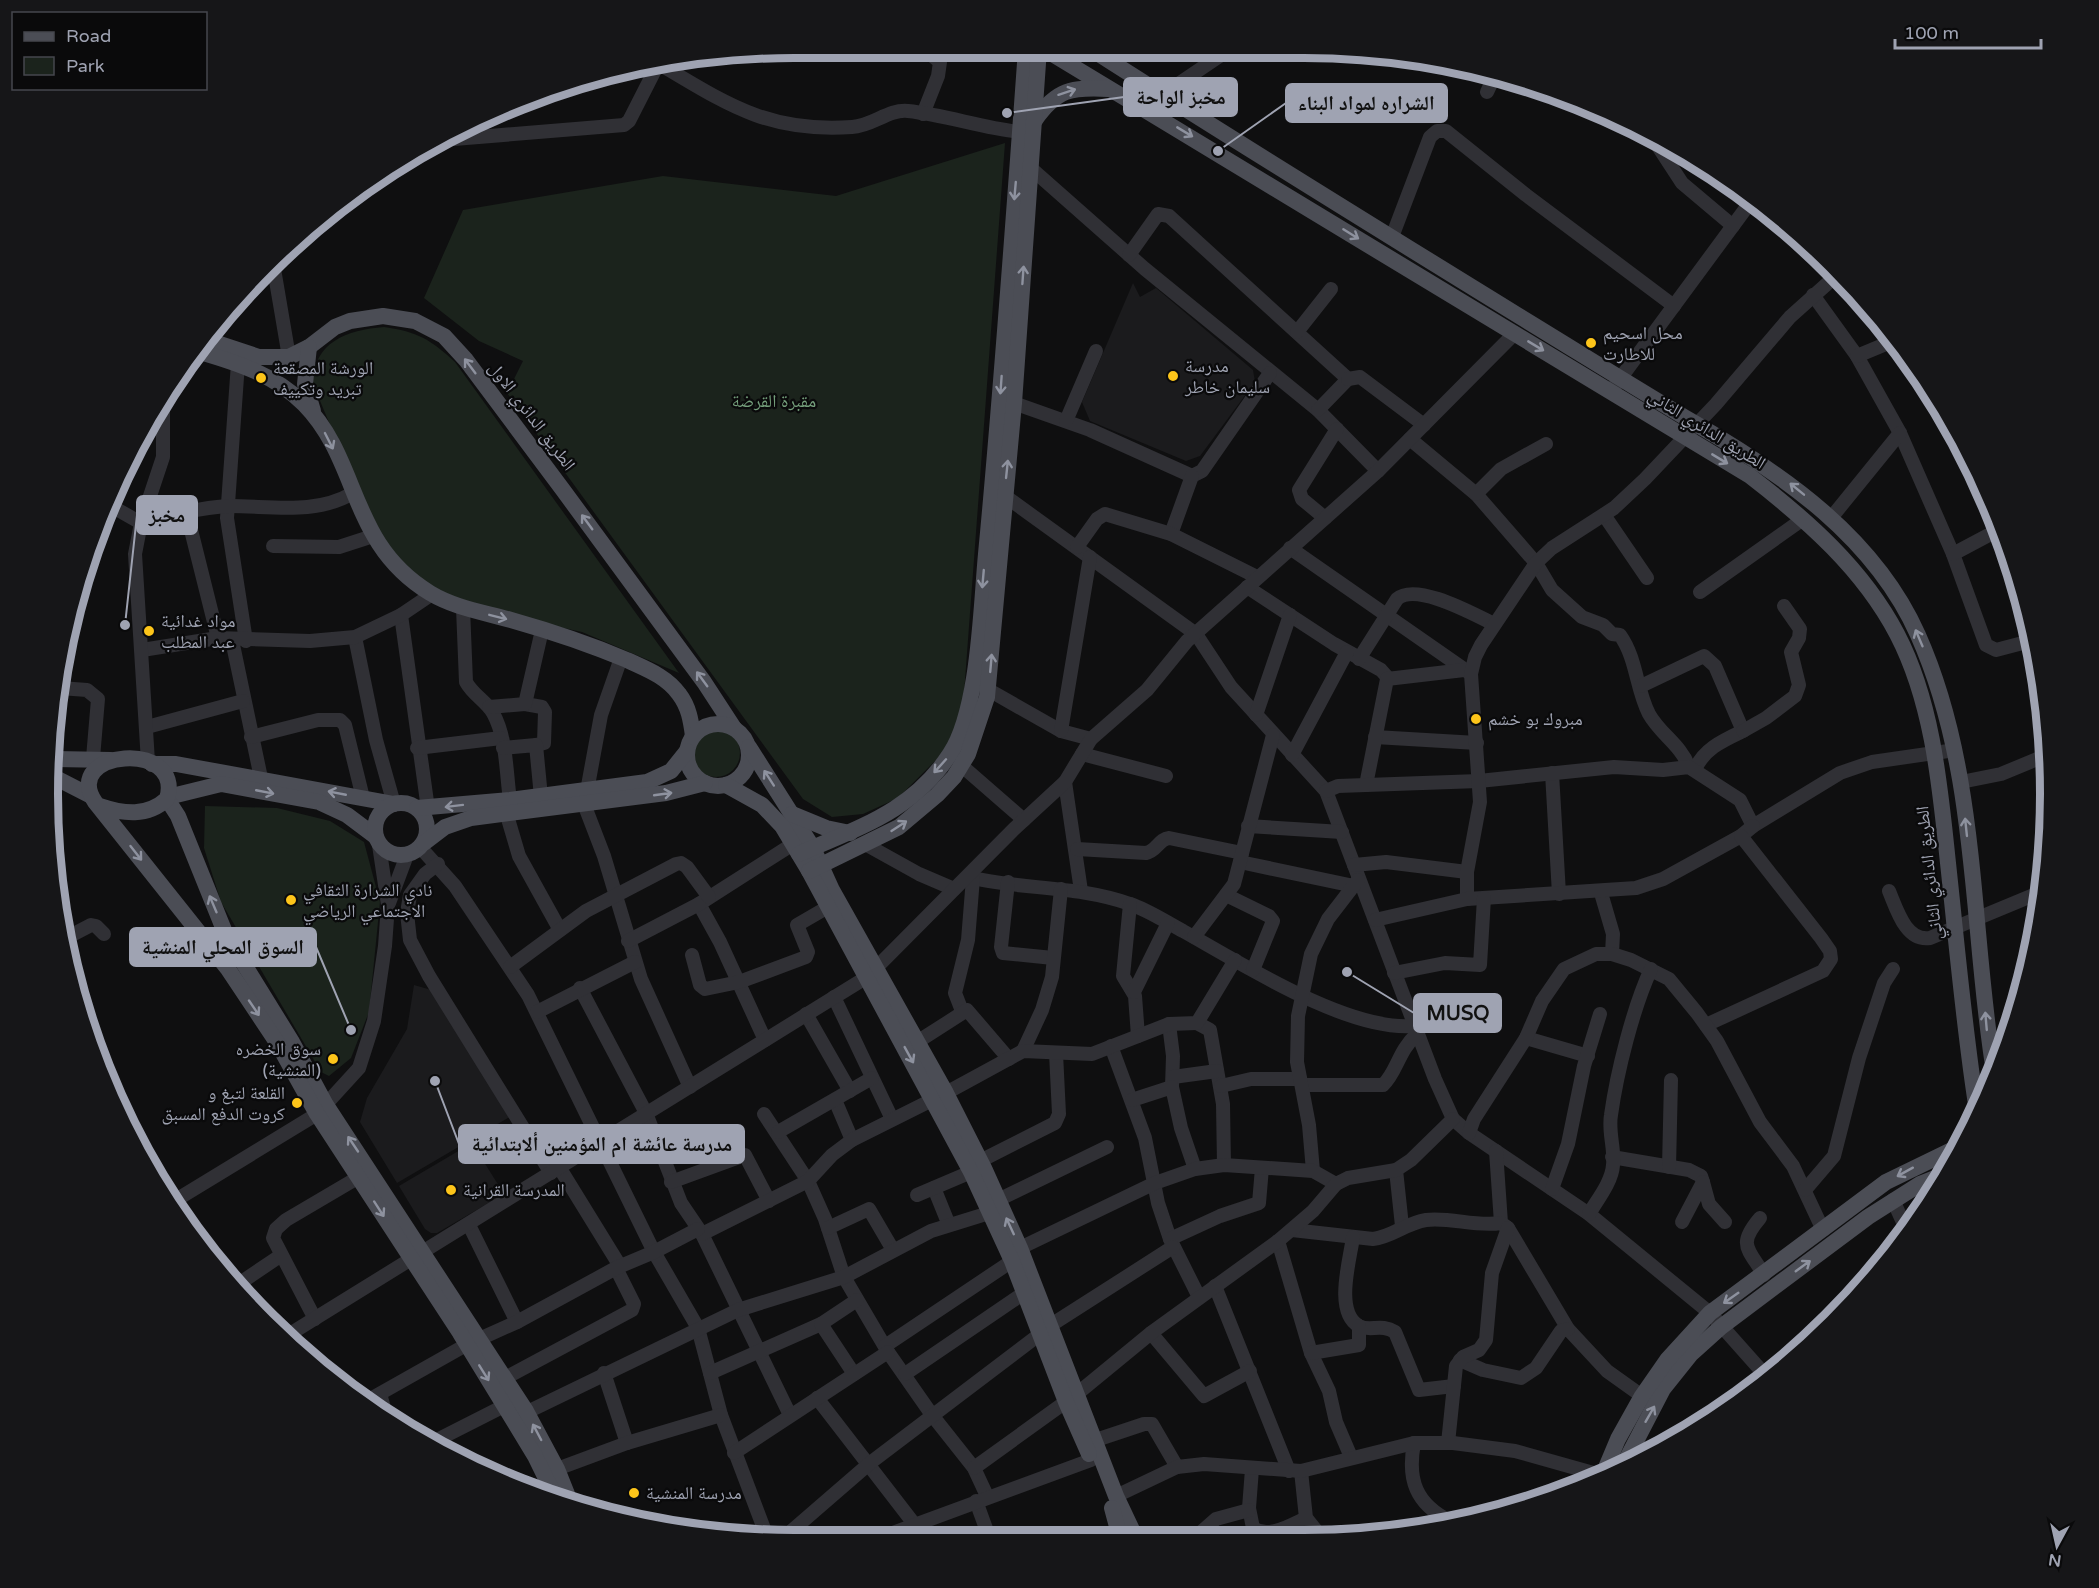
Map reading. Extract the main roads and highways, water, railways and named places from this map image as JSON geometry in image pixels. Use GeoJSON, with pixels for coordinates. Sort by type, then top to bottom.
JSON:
{"type":"FeatureCollection","features":[{"type":"Feature","properties":{"kind":"main road"},"geometry":{"type":"LineString","coordinates":[[998,491],[1014,403],[1025,162],[1020,132],[1025,58]]}},
{"type":"Feature","properties":{"kind":"main road"},"geometry":{"type":"LineString","coordinates":[[815,868],[899,827],[928,804],[962,766],[978,730],[1025,162],[1034,120],[1039,58]]}},
{"type":"Feature","properties":{"kind":"main road","name":"الطريق الدائري الثاني"},"geometry":{"type":"LineString","coordinates":[[1059,58],[1750,476],[1803,519],[1856,574],[1896,633],[1920,697],[1934,752],[1975,1096]]}},
{"type":"Feature","properties":{"kind":"main road","name":"الطريق الدائري الثاني"},"geometry":{"type":"LineString","coordinates":[[1105,58],[1765,465],[1832,518],[1879,572],[1900,601],[1917,632],[1939,690],[1961,782],[1978,917],[1986,1030],[1991,1058]]}},
{"type":"Feature","properties":{"kind":"main road"},"geometry":{"type":"LineString","coordinates":[[1034,120],[1051,99],[1059,94],[1080,88],[1110,89]]}},
{"type":"Feature","properties":{"kind":"main road","name":"الطريق الدائري الاول"},"geometry":{"type":"LineString","coordinates":[[213,342],[259,357],[289,357],[309,347],[335,327],[366,317],[383,316],[415,321],[444,336],[466,360],[563,490],[704,681],[734,728]]}},
{"type":"Feature","properties":{"kind":"main road"},"geometry":{"type":"LineString","coordinates":[[309,347],[305,384],[315,416],[333,448],[373,536],[401,572],[432,594],[463,608],[542,630],[652,671],[672,686],[687,707],[691,770],[705,783]]}},
{"type":"Feature","properties":{"kind":"main road"},"geometry":{"type":"LineString","coordinates":[[205,353],[238,363],[278,382],[315,416]]}},
{"type":"Feature","properties":{"kind":"main road"},"geometry":{"type":"LineString","coordinates":[[801,849],[850,833],[897,810],[914,795],[949,756],[981,685]]}},
{"type":"Feature","properties":{"kind":"main road"},"geometry":{"type":"LineString","coordinates":[[59,780],[96,801],[120,811],[151,810],[167,798],[221,784],[319,802],[347,814],[392,854],[417,848],[454,823],[508,806],[541,797],[585,797],[658,778],[670,771],[701,729],[712,724],[734,728],[741,733],[792,814],[801,849]]}},
{"type":"Feature","properties":{"kind":"main road"},"geometry":{"type":"LineString","coordinates":[[726,785],[743,775],[748,766],[749,747]]}},
{"type":"Feature","properties":{"kind":"main road"},"geometry":{"type":"LineString","coordinates":[[59,759],[136,759],[161,769],[167,777],[167,798],[178,816],[226,934],[292,1042],[322,1109],[358,1178],[418,1257]]}},
{"type":"Feature","properties":{"kind":"main road"},"geometry":{"type":"LineString","coordinates":[[111,760],[100,765],[92,773],[89,785],[96,801],[228,969],[322,1109],[473,1341],[514,1412],[550,1487]]}},
{"type":"Feature","properties":{"kind":"main road"},"geometry":{"type":"LineString","coordinates":[[150,763],[176,764],[261,778],[422,808],[508,806],[585,797],[686,790],[705,783],[726,785],[770,811],[832,890],[871,973],[940,1096],[976,1167],[1016,1255],[1046,1330],[1117,1530]]}},
{"type":"Feature","properties":{"kind":"main road"},"geometry":{"type":"LineString","coordinates":[[377,840],[378,816],[394,804]]}},
{"type":"Feature","properties":{"kind":"main road"},"geometry":{"type":"LineString","coordinates":[[417,848],[427,828],[422,808]]}},
{"type":"Feature","properties":{"kind":"main road"},"geometry":{"type":"LineString","coordinates":[[792,814],[820,826],[850,833]]}},
{"type":"Feature","properties":{"kind":"main road"},"geometry":{"type":"LineString","coordinates":[[832,890],[845,854]]}},
{"type":"Feature","properties":{"kind":"main road"},"geometry":{"type":"LineString","coordinates":[[815,868],[828,907],[917,1042],[940,1096]]}},
{"type":"Feature","properties":{"kind":"main road"},"geometry":{"type":"LineString","coordinates":[[1608,1464],[1618,1439],[1642,1396],[1667,1360],[1710,1312],[1764,1275],[1886,1182],[1947,1152]]}},
{"type":"Feature","properties":{"kind":"main road"},"geometry":{"type":"LineString","coordinates":[[1629,1454],[1663,1389],[1691,1354],[1721,1327],[1893,1200],[1931,1180]]}},
{"type":"Feature","properties":{"kind":"main road"},"geometry":{"type":"LineString","coordinates":[[1016,1255],[1024,1293],[1046,1330]]}},
{"type":"Feature","properties":{"kind":"main road"},"geometry":{"type":"LineString","coordinates":[[473,1341],[505,1377],[514,1412],[557,1469],[566,1493]]}},
{"type":"Feature","properties":{"kind":"main road"},"geometry":{"type":"LineString","coordinates":[[1071,1398],[1096,1440],[1116,1496],[1132,1530]]}},
{"type":"Feature","properties":{"kind":"place","name":"مخبز الواحة"},"geometry":{"type":"Point","coordinates":[1007,113]}},
{"type":"Feature","properties":{"kind":"place","name":"الشراره لمواد البناء"},"geometry":{"type":"Point","coordinates":[1218,151]}},
{"type":"Feature","properties":{"kind":"place","name":"محل اسحيم للاطارت"},"geometry":{"type":"Point","coordinates":[1591,343]}},
{"type":"Feature","properties":{"kind":"place","name":"مدرسة سليمان خاطر"},"geometry":{"type":"Point","coordinates":[1173,376]}},
{"type":"Feature","properties":{"kind":"place","name":"الورشة المصقعة تبريد وتكييف"},"geometry":{"type":"Point","coordinates":[261,378]}},
{"type":"Feature","properties":{"kind":"place","name":"مخبز"},"geometry":{"type":"Point","coordinates":[125,625]}},
{"type":"Feature","properties":{"kind":"place","name":"مواد غدائية عبد المطلب"},"geometry":{"type":"Point","coordinates":[149,631]}},
{"type":"Feature","properties":{"kind":"place","name":"مبروك بو خشم"},"geometry":{"type":"Point","coordinates":[1476,719]}},
{"type":"Feature","properties":{"kind":"place","name":"نادي الشرارة الثقافي الاجتماعي الرياضي"},"geometry":{"type":"Point","coordinates":[291,900]}},
{"type":"Feature","properties":{"kind":"place","name":"MUSQ"},"geometry":{"type":"Point","coordinates":[1347,972]}},
{"type":"Feature","properties":{"kind":"place","name":"السوق المحلي المنشية"},"geometry":{"type":"Point","coordinates":[351,1030]}},
{"type":"Feature","properties":{"kind":"place","name":"سوق الخضره (المنشية)"},"geometry":{"type":"Point","coordinates":[333,1059]}},
{"type":"Feature","properties":{"kind":"place","name":"مدرسة عائشة ام المؤمنين ألابتدائية"},"geometry":{"type":"Point","coordinates":[435,1081]}},
{"type":"Feature","properties":{"kind":"place","name":"القلعة لتبغ و كروت الدفع المسبق"},"geometry":{"type":"Point","coordinates":[297,1103]}},
{"type":"Feature","properties":{"kind":"place","name":"المدرسة القرانية"},"geometry":{"type":"Point","coordinates":[451,1190]}},
{"type":"Feature","properties":{"kind":"place","name":"مدرسة المنشية"},"geometry":{"type":"Point","coordinates":[634,1493]}},
{"type":"Feature","properties":{"kind":"park label","name":"مقبرة القرضة"},"geometry":{"type":"Point","coordinates":[774,401]}}]}
